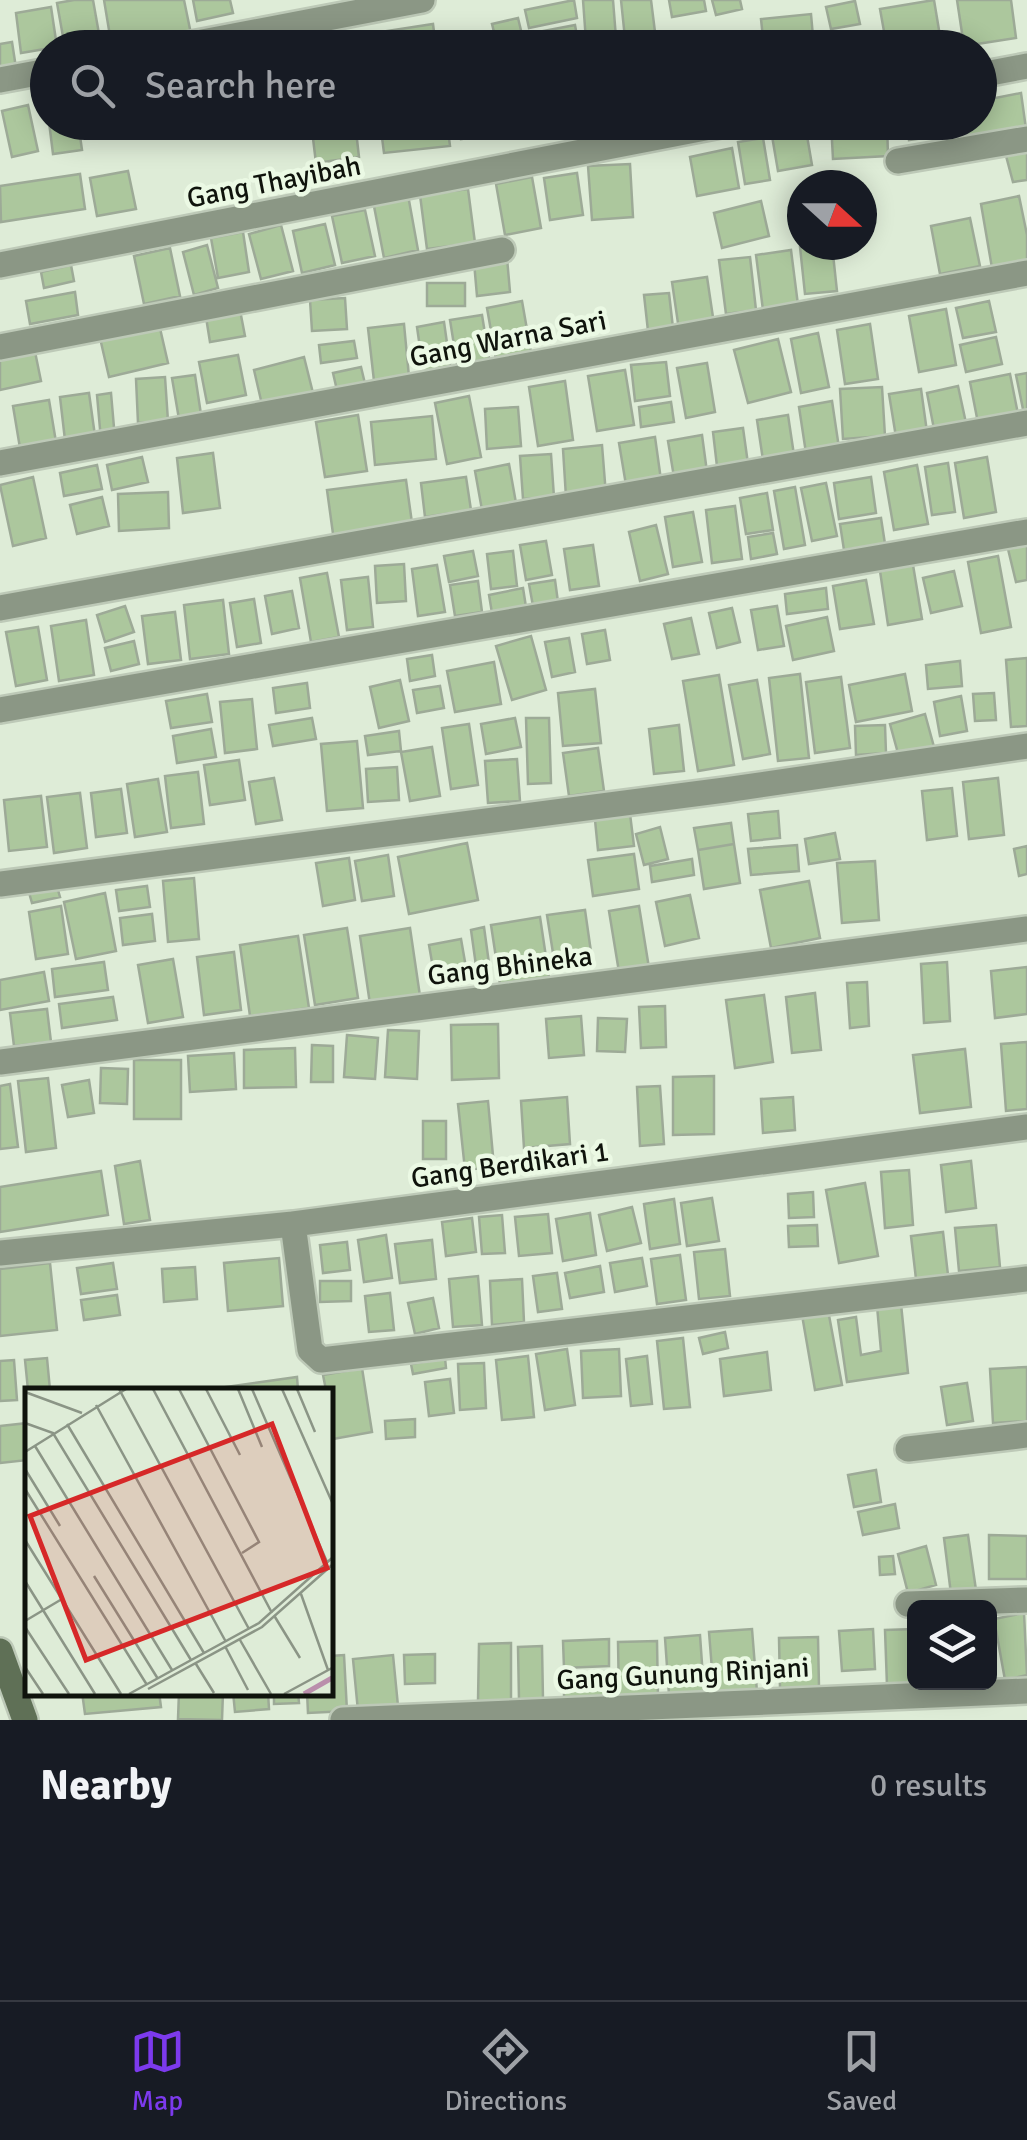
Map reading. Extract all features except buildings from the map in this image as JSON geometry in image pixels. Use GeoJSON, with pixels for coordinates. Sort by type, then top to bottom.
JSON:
{"type":"FeatureCollection","features":[{"type":"Feature","properties":{"kind":"street"},"geometry":{"type":"LineString","coordinates":[[265,30],[422,0]]}},
{"type":"Feature","properties":{"kind":"street"},"geometry":{"type":"LineString","coordinates":[[997,72],[1027,66]]}},
{"type":"Feature","properties":{"kind":"street"},"geometry":{"type":"LineString","coordinates":[[0,80],[30,74]]}},
{"type":"Feature","properties":{"kind":"street"},"geometry":{"type":"LineString","coordinates":[[898,161],[1027,139]]}},
{"type":"Feature","properties":{"kind":"street","name":"Gang Thayibah"},"geometry":{"type":"LineString","coordinates":[[0,265],[643,140]]}},
{"type":"Feature","properties":{"kind":"street"},"geometry":{"type":"LineString","coordinates":[[0,347],[502,250]]}},
{"type":"Feature","properties":{"kind":"street","name":"Gang Warna Sari"},"geometry":{"type":"LineString","coordinates":[[0,464],[1027,273]]}},
{"type":"Feature","properties":{"kind":"street"},"geometry":{"type":"LineString","coordinates":[[0,608],[1027,423]]}},
{"type":"Feature","properties":{"kind":"street"},"geometry":{"type":"LineString","coordinates":[[0,710],[1027,532]]}},
{"type":"Feature","properties":{"kind":"street"},"geometry":{"type":"LineString","coordinates":[[0,884],[725,790],[1027,746]]}},
{"type":"Feature","properties":{"kind":"street","name":"Gang Bhineka"},"geometry":{"type":"LineString","coordinates":[[0,1062],[1027,929]]}},
{"type":"Feature","properties":{"kind":"street","name":"Gang Berdikari 1"},"geometry":{"type":"LineString","coordinates":[[0,1253],[293,1224],[1027,1127]]}},
{"type":"Feature","properties":{"kind":"street"},"geometry":{"type":"LineString","coordinates":[[293,1224],[310,1350],[321,1360],[1027,1279]]}},
{"type":"Feature","properties":{"kind":"street"},"geometry":{"type":"LineString","coordinates":[[908,1449],[1027,1436]]}},
{"type":"Feature","properties":{"kind":"street"},"geometry":{"type":"LineString","coordinates":[[997,1601],[1027,1600]]}},
{"type":"Feature","properties":{"kind":"street"},"geometry":{"type":"LineString","coordinates":[[0,1651],[25,1720]]}},
{"type":"Feature","properties":{"kind":"street","name":"Gang Gunung Rinjani"},"geometry":{"type":"LineString","coordinates":[[342,1720],[1027,1691]]}}]}
